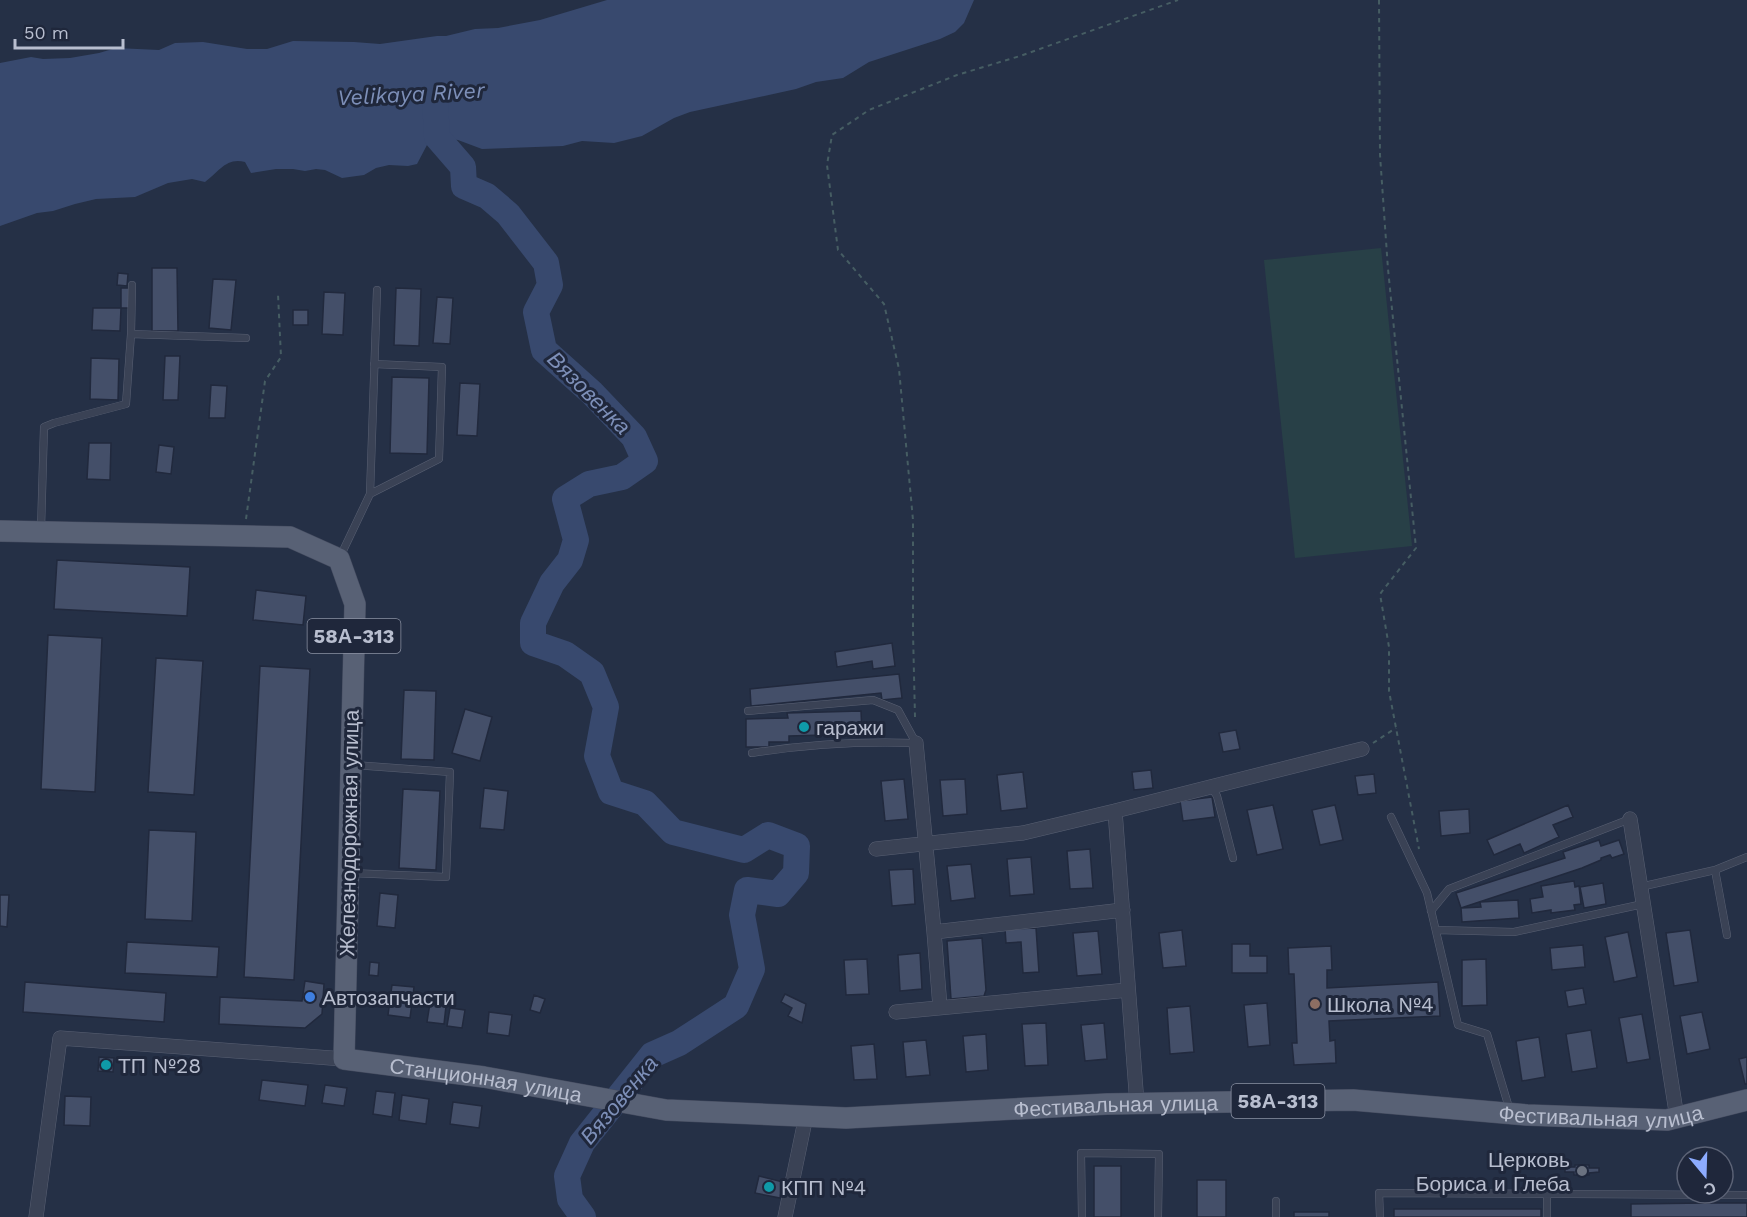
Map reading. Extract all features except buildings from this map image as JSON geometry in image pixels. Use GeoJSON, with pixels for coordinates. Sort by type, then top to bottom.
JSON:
{"type":"FeatureCollection","features":[{"type":"Feature","properties":{"kind":"main road"},"geometry":{"type":"LineString","coordinates":[[0,531],[290,537],[339,559]]}},
{"type":"Feature","properties":{"kind":"main road","name":"Железнодорожная улица"},"geometry":{"type":"LineString","coordinates":[[339,559],[355,604],[344,1059]]}},
{"type":"Feature","properties":{"kind":"main road","name":"Станционная улица"},"geometry":{"type":"LineString","coordinates":[[344,1059],[484,1077],[666,1110],[806,1116]]}},
{"type":"Feature","properties":{"kind":"main road","name":"Фестивальная улица"},"geometry":{"type":"LineString","coordinates":[[806,1116],[846,1118],[1137,1104],[1353,1100],[1510,1113],[1667,1120],[1747,1100]]}},
{"type":"Feature","properties":{"kind":"street"},"geometry":{"type":"LineString","coordinates":[[916,743],[940,1007]]}},
{"type":"Feature","properties":{"kind":"street"},"geometry":{"type":"LineString","coordinates":[[876,849],[1023,833],[1362,749]]}},
{"type":"Feature","properties":{"kind":"street"},"geometry":{"type":"LineString","coordinates":[[1115,811],[1137,1104]]}},
{"type":"Feature","properties":{"kind":"street"},"geometry":{"type":"LineString","coordinates":[[1629,819],[1677,1118]]}},
{"type":"Feature","properties":{"kind":"street"},"geometry":{"type":"LineString","coordinates":[[934,932],[1123,910]]}},
{"type":"Feature","properties":{"kind":"street"},"geometry":{"type":"LineString","coordinates":[[896,1012],[1128,990]]}},
{"type":"Feature","properties":{"kind":"street"},"geometry":{"type":"LineString","coordinates":[[36,1217],[60,1038],[344,1059]]}},
{"type":"Feature","properties":{"kind":"street"},"geometry":{"type":"LineString","coordinates":[[785,1217],[806,1116]]}},
{"type":"Feature","properties":{"kind":"lane"},"geometry":{"type":"LineString","coordinates":[[41,531],[44,427],[126,404],[132,285]]}},
{"type":"Feature","properties":{"kind":"lane"},"geometry":{"type":"LineString","coordinates":[[339,559],[370,494],[377,290]]}},
{"type":"Feature","properties":{"kind":"lane"},"geometry":{"type":"LineString","coordinates":[[131,334],[246,338]]}},
{"type":"Feature","properties":{"kind":"lane"},"geometry":{"type":"LineString","coordinates":[[370,494],[439,459],[440,447],[442,367],[375,364]]}},
{"type":"Feature","properties":{"kind":"lane"},"geometry":{"type":"LineString","coordinates":[[748,711],[873,700],[898,710],[916,743],[824,744],[752,753]]}},
{"type":"Feature","properties":{"kind":"lane"},"geometry":{"type":"LineString","coordinates":[[348,872],[446,877],[450,772],[351,765]]}},
{"type":"Feature","properties":{"kind":"lane"},"geometry":{"type":"LineString","coordinates":[[1211,787],[1217,796],[1233,858]]}},
{"type":"Feature","properties":{"kind":"lane"},"geometry":{"type":"LineString","coordinates":[[1391,817],[1427,893],[1458,1025],[1487,1034],[1510,1113]]}},
{"type":"Feature","properties":{"kind":"lane"},"geometry":{"type":"LineString","coordinates":[[1431,911],[1449,888],[1629,819]]}},
{"type":"Feature","properties":{"kind":"lane"},"geometry":{"type":"LineString","coordinates":[[1640,887],[1715,870],[1747,857]]}},
{"type":"Feature","properties":{"kind":"lane"},"geometry":{"type":"LineString","coordinates":[[1715,870],[1727,935]]}},
{"type":"Feature","properties":{"kind":"lane"},"geometry":{"type":"LineString","coordinates":[[1436,930],[1514,932],[1643,904]]}},
{"type":"Feature","properties":{"kind":"lane"},"geometry":{"type":"LineString","coordinates":[[1082,1217],[1081,1153],[1159,1155],[1158,1217]]}},
{"type":"Feature","properties":{"kind":"lane"},"geometry":{"type":"LineString","coordinates":[[1380,1217],[1379,1193],[1747,1195]]}},
{"type":"Feature","properties":{"kind":"lane"},"geometry":{"type":"LineString","coordinates":[[1547,1194],[1547,1217]]}},
{"type":"Feature","properties":{"kind":"lane"},"geometry":{"type":"LineString","coordinates":[[1276,1201],[1276,1217]]}},
{"type":"Feature","properties":{"kind":"path"},"geometry":{"type":"LineString","coordinates":[[916,743],[913,520],[899,369],[884,304],[838,250],[827,165],[832,135],[868,110],[957,75],[1020,56],[1178,0]]}},
{"type":"Feature","properties":{"kind":"path"},"geometry":{"type":"LineString","coordinates":[[1379,0],[1380,167],[1416,548],[1380,594],[1389,647],[1389,691],[1421,858]]}},
{"type":"Feature","properties":{"kind":"path"},"geometry":{"type":"LineString","coordinates":[[244,536],[265,381],[280,357],[278,294]]}},
{"type":"Feature","properties":{"kind":"path"},"geometry":{"type":"LineString","coordinates":[[1362,749],[1396,728]]}},
{"type":"Feature","properties":{"kind":"shaded area"},"geometry":{"type":"Polygon","coordinates":[[[1381,248],[1412,546],[1295,558],[1264,260],[1381,248]]]}},
{"type":"Feature","properties":{"kind":"water","name":"Velikaya River"},"geometry":{"type":"Polygon","coordinates":[[[607,0],[974,0],[964,23],[955,32],[869,62],[843,78],[816,82],[796,89],[690,112],[642,136],[614,143],[582,141],[563,146],[482,149],[458,140],[437,137],[427,145],[417,164],[389,165],[376,168],[364,175],[342,178],[325,170],[316,169],[305,171],[276,169],[251,173],[245,162],[238,161],[223,166],[205,182],[192,179],[168,183],[135,197],[96,199],[37,213],[0,226],[0,63],[31,57],[70,58],[116,48],[159,50],[175,43],[203,42],[247,49],[267,49],[293,41],[380,44],[446,36],[475,29],[498,28],[540,20],[607,0]]]}},
{"type":"Feature","properties":{"kind":"waterway","name":"Вязовенка"},"geometry":{"type":"LineString","coordinates":[[435,101],[437,137],[463,167],[464,186],[487,196],[508,214],[546,263],[550,285],[536,312],[544,350],[592,393],[634,437],[645,461],[622,477],[589,484],[565,499],[576,540],[570,560],[552,583],[533,623],[533,643],[565,654],[592,673],[606,707],[597,756],[611,792],[645,803],[673,832],[744,850],[768,835],[797,846],[796,873],[778,894],[747,890],[742,915],[752,969],[736,1006],[679,1043],[652,1055],[582,1143],[567,1176],[570,1199],[583,1217]]}},
{"type":"Feature","properties":{"kind":"place","name":"гаражи"},"geometry":{"type":"Point","coordinates":[804,727]}},
{"type":"Feature","properties":{"kind":"place","name":"Автозапчасти"},"geometry":{"type":"Point","coordinates":[310,997]}},
{"type":"Feature","properties":{"kind":"place","name":"Школа №4"},"geometry":{"type":"Point","coordinates":[1315,1004]}},
{"type":"Feature","properties":{"kind":"place","name":"ТП №28"},"geometry":{"type":"Point","coordinates":[106,1065]}},
{"type":"Feature","properties":{"kind":"place","name":"Церковь Бориса и Глеба"},"geometry":{"type":"Point","coordinates":[1582,1171]}},
{"type":"Feature","properties":{"kind":"place","name":"КПП №4"},"geometry":{"type":"Point","coordinates":[769,1187]}}]}
